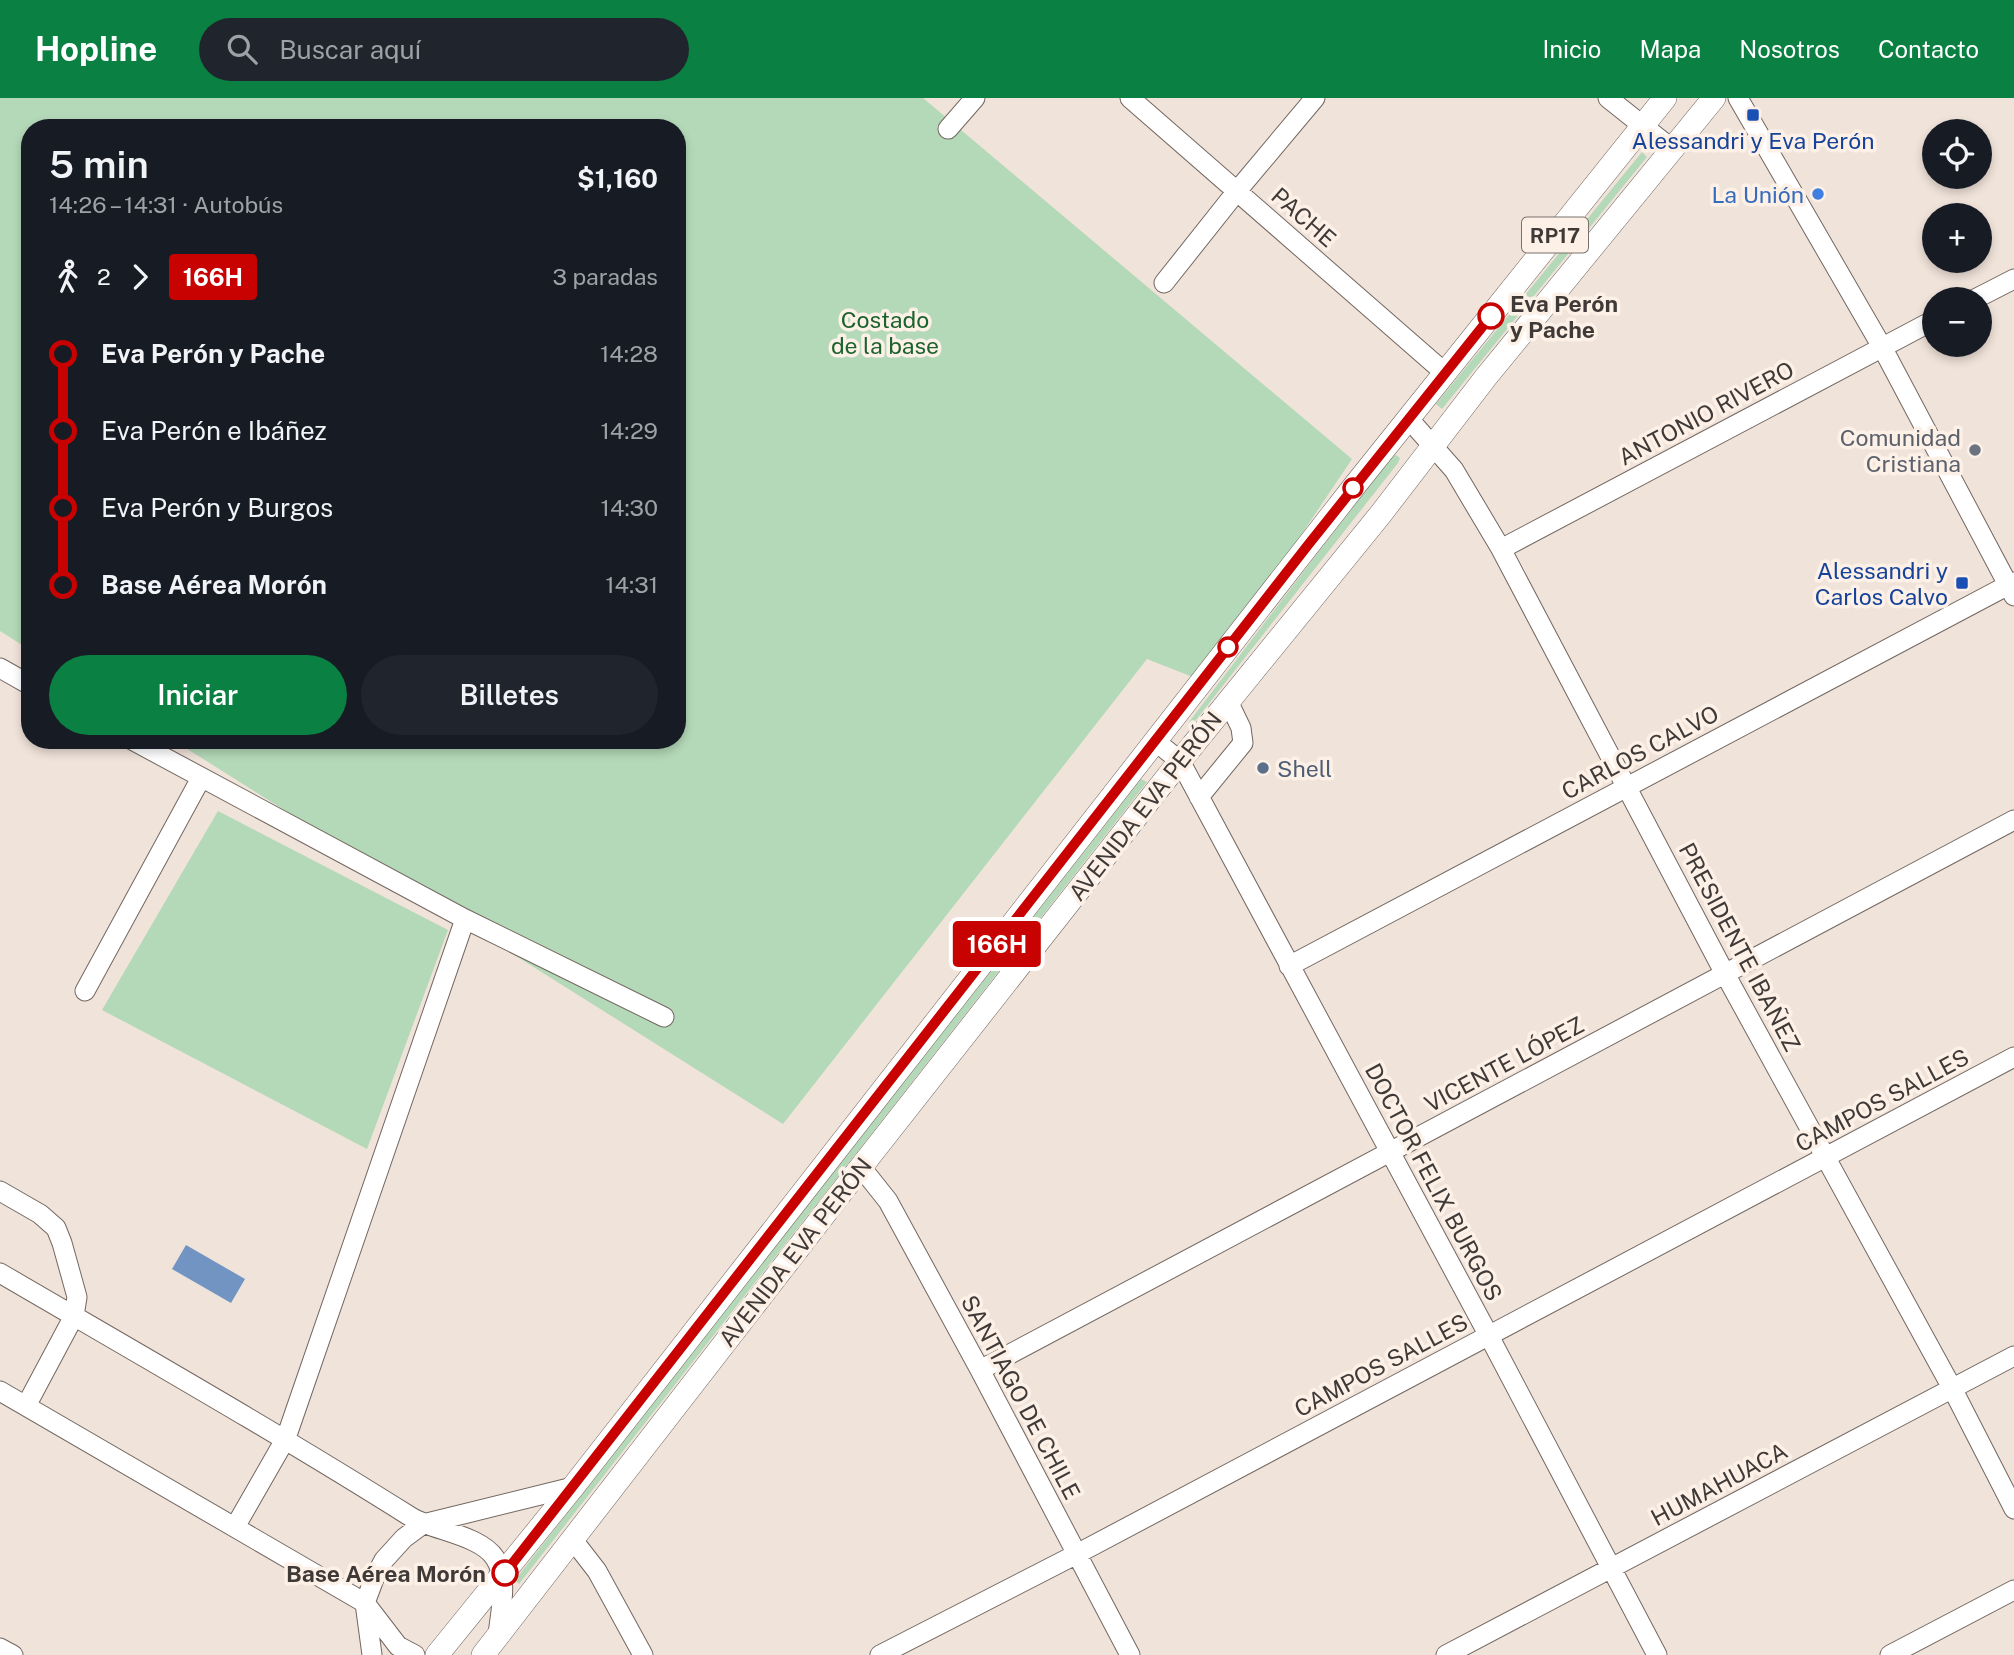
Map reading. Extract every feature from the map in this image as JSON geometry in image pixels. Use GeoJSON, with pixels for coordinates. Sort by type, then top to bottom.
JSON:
{"type":"FeatureCollection","features":[{"type":"Feature","properties":{"kind":"main road","name":"AVENIDA EVA PERÓN"},"geometry":{"type":"LineString","coordinates":[[437,1655],[573,1487],[1408,418],[1665,98]]}},
{"type":"Feature","properties":{"kind":"main road","name":"AVENIDA EVA PERÓN"},"geometry":{"type":"LineString","coordinates":[[483,1655],[1180,761],[1434,446],[1486,377],[1714,98]]}},
{"type":"Feature","properties":{"kind":"street"},"geometry":{"type":"LineString","coordinates":[[948,130],[975,98]]}},
{"type":"Feature","properties":{"kind":"street","name":"PACHE"},"geometry":{"type":"LineString","coordinates":[[1130,98],[1446,373]]}},
{"type":"Feature","properties":{"kind":"street"},"geometry":{"type":"LineString","coordinates":[[1164,283],[1315,98]]}},
{"type":"Feature","properties":{"kind":"street"},"geometry":{"type":"LineString","coordinates":[[1608,98],[1672,149]]}},
{"type":"Feature","properties":{"kind":"street"},"geometry":{"type":"LineString","coordinates":[[1738,98],[1882,347],[2012,588]]}},
{"type":"Feature","properties":{"kind":"street"},"geometry":{"type":"LineString","coordinates":[[1992,290],[2014,279]]}},
{"type":"Feature","properties":{"kind":"street","name":"ANTONIO RIVERO"},"geometry":{"type":"LineString","coordinates":[[1501,549],[1922,326]]}},
{"type":"Feature","properties":{"kind":"street","name":"PRESIDENTE IBAÑEZ"},"geometry":{"type":"LineString","coordinates":[[1408,418],[1454,470],[1501,549],[1724,972],[1952,1388],[2014,1509]]}},
{"type":"Feature","properties":{"kind":"street","name":"CARLOS CALVO"},"geometry":{"type":"LineString","coordinates":[[1289,966],[1627,786],[2012,588]]}},
{"type":"Feature","properties":{"kind":"street"},"geometry":{"type":"LineString","coordinates":[[0,668],[21,680]]}},
{"type":"Feature","properties":{"kind":"street"},"geometry":{"type":"LineString","coordinates":[[1199,797],[1242,743],[1241,728],[1228,701]]}},
{"type":"Feature","properties":{"kind":"street","name":"DOCTOR FELIX BURGOS"},"geometry":{"type":"LineString","coordinates":[[1155,741],[1180,761],[1657,1655]]}},
{"type":"Feature","properties":{"kind":"street"},"geometry":{"type":"LineString","coordinates":[[148,749],[465,919],[664,1017]]}},
{"type":"Feature","properties":{"kind":"street"},"geometry":{"type":"LineString","coordinates":[[85,991],[201,778]]}},
{"type":"Feature","properties":{"kind":"street","name":"VICENTE LÓPEZ"},"geometry":{"type":"LineString","coordinates":[[980,1370],[2014,820]]}},
{"type":"Feature","properties":{"kind":"street"},"geometry":{"type":"LineString","coordinates":[[235,1527],[286,1438],[465,919]]}},
{"type":"Feature","properties":{"kind":"street","name":"CAMPOS SALLES"},"geometry":{"type":"LineString","coordinates":[[880,1655],[1075,1555],[2014,1057]]}},
{"type":"Feature","properties":{"kind":"street","name":"SANTIAGO DE CHILE"},"geometry":{"type":"LineString","coordinates":[[861,1167],[888,1202],[1130,1655]]}},
{"type":"Feature","properties":{"kind":"street"},"geometry":{"type":"LineString","coordinates":[[0,1191],[40,1214],[56,1228],[77,1297],[74,1316],[26,1406]]}},
{"type":"Feature","properties":{"kind":"street"},"geometry":{"type":"LineString","coordinates":[[0,1273],[286,1438],[423,1524],[481,1544],[495,1557],[503,1576],[498,1636]]}},
{"type":"Feature","properties":{"kind":"street","name":"HUMAHUACA"},"geometry":{"type":"LineString","coordinates":[[1446,1655],[2014,1356]]}},
{"type":"Feature","properties":{"kind":"street"},"geometry":{"type":"LineString","coordinates":[[0,1391],[365,1603],[398,1646],[415,1655]]}},
{"type":"Feature","properties":{"kind":"street"},"geometry":{"type":"LineString","coordinates":[[372,1655],[365,1603],[384,1560],[404,1538],[423,1524],[573,1487]]}},
{"type":"Feature","properties":{"kind":"street"},"geometry":{"type":"LineString","coordinates":[[573,1540],[597,1571],[643,1655]]}},
{"type":"Feature","properties":{"kind":"street"},"geometry":{"type":"LineString","coordinates":[[1889,1655],[2014,1590]]}},
{"type":"Feature","properties":{"kind":"street"},"geometry":{"type":"LineString","coordinates":[[0,1648],[13,1655]]}},
{"type":"Feature","properties":{"kind":"green space","name":"Costado de la base"},"geometry":{"type":"Polygon","coordinates":[[[0,98],[923,98],[1352,459],[1203,681],[1147,659],[783,1124],[187,749],[686,749],[686,119],[21,119],[21,644],[0,631],[0,98]]]}},
{"type":"Feature","properties":{"kind":"green space"},"geometry":{"type":"Polygon","coordinates":[[[1642,152],[1647,157],[1442,409],[1436,404],[1642,152]]]}},
{"type":"Feature","properties":{"kind":"green space"},"geometry":{"type":"Polygon","coordinates":[[[1396,455],[1400,458],[1398,463],[1192,725],[1189,722],[1391,457],[1396,455]]]}},
{"type":"Feature","properties":{"kind":"green space"},"geometry":{"type":"Polygon","coordinates":[[[1141,779],[1147,782],[519,1584],[515,1580],[1141,779]]]}},
{"type":"Feature","properties":{"kind":"green space"},"geometry":{"type":"Polygon","coordinates":[[[218,811],[448,930],[367,1149],[102,1010],[218,811]]]}},
{"type":"Feature","properties":{"kind":"water"},"geometry":{"type":"Polygon","coordinates":[[[186,1245],[245,1279],[231,1303],[172,1269],[186,1245]]]}},
{"type":"Feature","properties":{"kind":"bus line","name":"166H"},"geometry":{"type":"LineString","coordinates":[[505,1573],[1308,545],[1491,316]]}},
{"type":"Feature","properties":{"kind":"place","name":"Alessandri y Eva Perón"},"geometry":{"type":"Point","coordinates":[1753,115]}},
{"type":"Feature","properties":{"kind":"place","name":"La Unión"},"geometry":{"type":"Point","coordinates":[1818,194]}},
{"type":"Feature","properties":{"kind":"place","name":"Eva Perón y Pache"},"geometry":{"type":"Point","coordinates":[1491,316]}},
{"type":"Feature","properties":{"kind":"place","name":"Comunidad Cristiana"},"geometry":{"type":"Point","coordinates":[1975,450]}},
{"type":"Feature","properties":{"kind":"place","name":"Alessandri y Carlos Calvo"},"geometry":{"type":"Point","coordinates":[1962,583]}},
{"type":"Feature","properties":{"kind":"place","name":"Shell"},"geometry":{"type":"Point","coordinates":[1263,768]}},
{"type":"Feature","properties":{"kind":"place","name":"Base Aérea Morón"},"geometry":{"type":"Point","coordinates":[505,1573]}}]}
